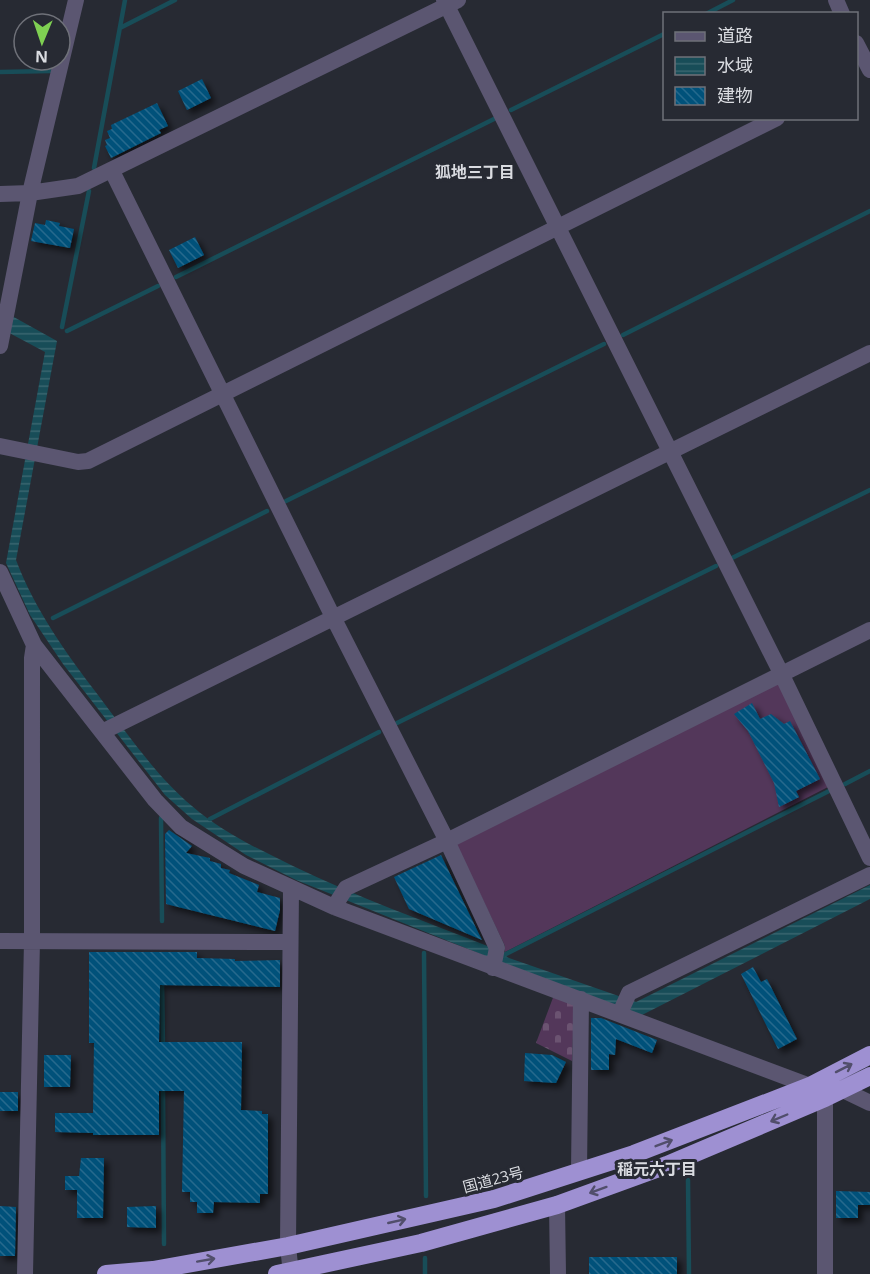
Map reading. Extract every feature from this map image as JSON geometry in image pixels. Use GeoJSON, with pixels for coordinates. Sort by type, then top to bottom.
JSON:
{"type":"FeatureCollection","features":[{"type":"Feature","properties":{"kind":"highway","name":"国道23号"},"geometry":{"type":"LineString","coordinates":[[106,1274],[153,1270],[288,1246],[494,1199],[634,1154],[810,1086],[870,1055]]}},
{"type":"Feature","properties":{"kind":"highway"},"geometry":{"type":"LineString","coordinates":[[286,1273],[421,1243],[557,1205],[667,1165],[825,1098],[870,1076]]}},
{"type":"Feature","properties":{"kind":"street"},"geometry":{"type":"LineString","coordinates":[[1,338],[30,193],[76,0]]}},
{"type":"Feature","properties":{"kind":"street"},"geometry":{"type":"LineString","coordinates":[[0,194],[30,193],[78,186],[449,2],[870,858]]}},
{"type":"Feature","properties":{"kind":"street"},"geometry":{"type":"LineString","coordinates":[[858,47],[870,72]]}},
{"type":"Feature","properties":{"kind":"street"},"geometry":{"type":"LineString","coordinates":[[0,446],[78,462],[88,461],[773,120]]}},
{"type":"Feature","properties":{"kind":"street"},"geometry":{"type":"LineString","coordinates":[[112,171],[447,841],[497,948],[493,968]]}},
{"type":"Feature","properties":{"kind":"street"},"geometry":{"type":"LineString","coordinates":[[102,732],[870,353]]}},
{"type":"Feature","properties":{"kind":"street"},"geometry":{"type":"LineString","coordinates":[[0,572],[34,645],[155,800],[181,826],[244,866],[334,907],[810,1086]]}},
{"type":"Feature","properties":{"kind":"street"},"geometry":{"type":"LineString","coordinates":[[334,907],[346,888],[447,841],[870,630]]}},
{"type":"Feature","properties":{"kind":"street"},"geometry":{"type":"LineString","coordinates":[[25,1274],[32,941],[32,658],[34,645]]}},
{"type":"Feature","properties":{"kind":"street"},"geometry":{"type":"LineString","coordinates":[[620,1013],[629,993],[870,875]]}},
{"type":"Feature","properties":{"kind":"street"},"geometry":{"type":"LineString","coordinates":[[286,1273],[291,888]]}},
{"type":"Feature","properties":{"kind":"street"},"geometry":{"type":"LineString","coordinates":[[0,941],[290,942]]}},
{"type":"Feature","properties":{"kind":"street"},"geometry":{"type":"LineString","coordinates":[[579,1172],[581,999]]}},
{"type":"Feature","properties":{"kind":"street"},"geometry":{"type":"LineString","coordinates":[[843,1090],[870,1103]]}},
{"type":"Feature","properties":{"kind":"street"},"geometry":{"type":"LineString","coordinates":[[825,1098],[825,1274]]}},
{"type":"Feature","properties":{"kind":"street"},"geometry":{"type":"LineString","coordinates":[[557,1205],[558,1274]]}},
{"type":"Feature","properties":{"kind":"green space"},"geometry":{"type":"Polygon","coordinates":[[[773,684],[779,685],[828,787],[505,952],[505,946],[457,846],[458,839],[773,684]]]}},
{"type":"Feature","properties":{"kind":"green space"},"geometry":{"type":"Polygon","coordinates":[[[554,995],[574,1003],[572,1061],[536,1043],[554,995]]]}},
{"type":"Feature","properties":{"kind":"water"},"geometry":{"type":"Polygon","coordinates":[[[12,316],[57,341],[16,560],[32,596],[74,663],[166,781],[192,806],[216,824],[267,853],[342,888],[490,947],[509,958],[636,1002],[870,885],[870,899],[642,1015],[488,957],[296,880],[246,855],[192,819],[165,795],[63,664],[30,615],[6,563],[45,352],[0,328],[12,316]]]}},
{"type":"Feature","properties":{"kind":"building"},"geometry":{"type":"Polygon","coordinates":[[[202,79],[211,98],[187,110],[178,91],[202,79]]]}},
{"type":"Feature","properties":{"kind":"building"},"geometry":{"type":"Polygon","coordinates":[[[157,103],[168,126],[159,130],[161,133],[111,158],[105,146],[107,145],[105,140],[110,138],[107,131],[112,129],[111,125],[157,103]]]}},
{"type":"Feature","properties":{"kind":"building"},"geometry":{"type":"Polygon","coordinates":[[[46,220],[74,229],[70,248],[31,241],[35,223],[45,225],[46,220]]]}},
{"type":"Feature","properties":{"kind":"building"},"geometry":{"type":"Polygon","coordinates":[[[195,237],[204,255],[178,268],[169,250],[195,237]]]}},
{"type":"Feature","properties":{"kind":"building"},"geometry":{"type":"Polygon","coordinates":[[[752,703],[760,719],[771,714],[784,724],[790,721],[820,779],[796,791],[799,797],[779,807],[774,783],[748,731],[734,714],[752,703]]]}},
{"type":"Feature","properties":{"kind":"building"},"geometry":{"type":"Polygon","coordinates":[[[169,830],[192,846],[186,853],[210,858],[210,861],[221,864],[221,868],[230,870],[229,873],[259,885],[257,892],[280,898],[275,931],[166,904],[165,834],[169,830]]]}},
{"type":"Feature","properties":{"kind":"building"},"geometry":{"type":"Polygon","coordinates":[[[441,855],[482,940],[409,909],[394,877],[441,855]]]}},
{"type":"Feature","properties":{"kind":"building"},"geometry":{"type":"Polygon","coordinates":[[[89,952],[197,952],[197,958],[235,959],[235,961],[280,960],[280,987],[160,985],[159,1042],[242,1042],[241,1110],[262,1111],[262,1114],[268,1114],[268,1194],[260,1194],[260,1203],[214,1202],[213,1213],[197,1213],[197,1202],[190,1202],[190,1192],[182,1192],[184,1091],[159,1091],[159,1135],[93,1135],[93,1133],[55,1132],[55,1113],[93,1113],[94,1043],[89,1043],[89,952]]]}},
{"type":"Feature","properties":{"kind":"building"},"geometry":{"type":"Polygon","coordinates":[[[753,967],[761,982],[767,979],[797,1039],[778,1049],[741,974],[753,967]]]}},
{"type":"Feature","properties":{"kind":"building"},"geometry":{"type":"Polygon","coordinates":[[[591,1018],[601,1018],[657,1040],[652,1053],[616,1039],[615,1055],[609,1054],[609,1070],[591,1070],[591,1018]]]}},
{"type":"Feature","properties":{"kind":"building"},"geometry":{"type":"Polygon","coordinates":[[[525,1053],[552,1055],[566,1062],[556,1083],[524,1081],[525,1053]]]}},
{"type":"Feature","properties":{"kind":"building"},"geometry":{"type":"Polygon","coordinates":[[[44,1055],[71,1055],[70,1087],[44,1087],[44,1055]]]}},
{"type":"Feature","properties":{"kind":"building"},"geometry":{"type":"Polygon","coordinates":[[[0,1092],[18,1092],[18,1111],[0,1111],[0,1092]]]}},
{"type":"Feature","properties":{"kind":"building"},"geometry":{"type":"Polygon","coordinates":[[[81,1158],[104,1158],[103,1218],[77,1218],[77,1190],[65,1190],[65,1176],[79,1176],[81,1158]]]}},
{"type":"Feature","properties":{"kind":"building"},"geometry":{"type":"Polygon","coordinates":[[[836,1191],[870,1192],[870,1205],[858,1205],[858,1218],[836,1218],[836,1191]]]}},
{"type":"Feature","properties":{"kind":"building"},"geometry":{"type":"Polygon","coordinates":[[[0,1206],[16,1207],[15,1256],[0,1256],[0,1206]]]}},
{"type":"Feature","properties":{"kind":"building"},"geometry":{"type":"Polygon","coordinates":[[[156,1206],[156,1228],[127,1227],[127,1207],[156,1206]]]}},
{"type":"Feature","properties":{"kind":"building"},"geometry":{"type":"Polygon","coordinates":[[[589,1257],[677,1257],[677,1274],[589,1274],[589,1257]]]}},
{"type":"Feature","properties":{"kind":"waterway"},"geometry":{"type":"LineString","coordinates":[[94,168],[125,0]]}},
{"type":"Feature","properties":{"kind":"waterway"},"geometry":{"type":"LineString","coordinates":[[120,28],[175,0]]}},
{"type":"Feature","properties":{"kind":"waterway"},"geometry":{"type":"LineString","coordinates":[[710,12],[733,0]]}},
{"type":"Feature","properties":{"kind":"waterway"},"geometry":{"type":"LineString","coordinates":[[511,110],[663,34]]}},
{"type":"Feature","properties":{"kind":"waterway"},"geometry":{"type":"LineString","coordinates":[[0,72],[12,72]]}},
{"type":"Feature","properties":{"kind":"waterway"},"geometry":{"type":"LineString","coordinates":[[176,277],[494,119]]}},
{"type":"Feature","properties":{"kind":"waterway"},"geometry":{"type":"LineString","coordinates":[[62,327],[89,191]]}},
{"type":"Feature","properties":{"kind":"waterway"},"geometry":{"type":"LineString","coordinates":[[623,335],[870,211]]}},
{"type":"Feature","properties":{"kind":"waterway"},"geometry":{"type":"LineString","coordinates":[[67,331],[158,286]]}},
{"type":"Feature","properties":{"kind":"waterway"},"geometry":{"type":"LineString","coordinates":[[286,501],[604,344]]}},
{"type":"Feature","properties":{"kind":"waterway"},"geometry":{"type":"LineString","coordinates":[[732,558],[870,490]]}},
{"type":"Feature","properties":{"kind":"waterway"},"geometry":{"type":"LineString","coordinates":[[53,618],[267,511]]}},
{"type":"Feature","properties":{"kind":"waterway"},"geometry":{"type":"LineString","coordinates":[[397,723],[716,566]]}},
{"type":"Feature","properties":{"kind":"waterway"},"geometry":{"type":"LineString","coordinates":[[210,819],[379,732]]}},
{"type":"Feature","properties":{"kind":"waterway"},"geometry":{"type":"LineString","coordinates":[[845,784],[870,771]]}},
{"type":"Feature","properties":{"kind":"waterway"},"geometry":{"type":"LineString","coordinates":[[504,955],[829,791]]}},
{"type":"Feature","properties":{"kind":"waterway"},"geometry":{"type":"LineString","coordinates":[[161,818],[162,921]]}},
{"type":"Feature","properties":{"kind":"waterway"},"geometry":{"type":"LineString","coordinates":[[424,953],[426,1196]]}},
{"type":"Feature","properties":{"kind":"waterway"},"geometry":{"type":"LineString","coordinates":[[162,979],[163,1046]]}},
{"type":"Feature","properties":{"kind":"waterway"},"geometry":{"type":"LineString","coordinates":[[163,1087],[164,1244]]}},
{"type":"Feature","properties":{"kind":"waterway"},"geometry":{"type":"LineString","coordinates":[[688,1180],[689,1274]]}},
{"type":"Feature","properties":{"kind":"waterway"},"geometry":{"type":"LineString","coordinates":[[425,1258],[425,1274]]}},
{"type":"Feature","properties":{"kind":"district","name":"狐地三丁目"},"geometry":{"type":"Point","coordinates":[475,172]}},
{"type":"Feature","properties":{"kind":"district","name":"稲元六丁目"},"geometry":{"type":"Point","coordinates":[657,1169]}}]}
